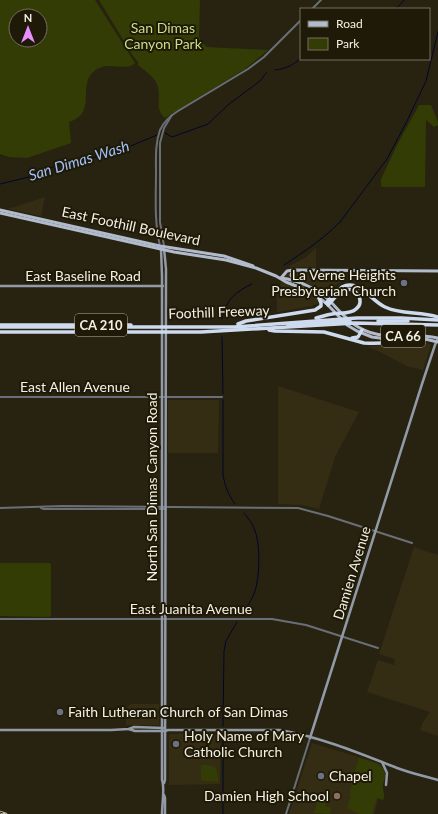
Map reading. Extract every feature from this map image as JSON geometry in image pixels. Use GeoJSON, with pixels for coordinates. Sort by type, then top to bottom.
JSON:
{"type":"FeatureCollection","features":[{"type":"Feature","properties":{"kind":"highway"},"geometry":{"type":"LineString","coordinates":[[329,303],[342,288],[354,285],[363,290],[378,303],[390,309],[438,320]]}},
{"type":"Feature","properties":{"kind":"highway"},"geometry":{"type":"LineString","coordinates":[[329,303],[343,291],[354,291],[359,296],[359,306],[350,318]]}},
{"type":"Feature","properties":{"kind":"highway"},"geometry":{"type":"LineString","coordinates":[[238,324],[246,321],[315,310],[321,306],[322,303],[319,298]]}},
{"type":"Feature","properties":{"kind":"highway","name":"Foothill Freeway"},"geometry":{"type":"LineString","coordinates":[[0,329],[264,329],[336,319],[377,316],[438,320]]}},
{"type":"Feature","properties":{"kind":"highway","name":"Foothill Freeway"},"geometry":{"type":"LineString","coordinates":[[0,329],[33,332],[132,332],[157,329],[213,328],[238,324],[316,318],[438,320]]}},
{"type":"Feature","properties":{"kind":"highway"},"geometry":{"type":"LineString","coordinates":[[213,328],[336,319]]}},
{"type":"Feature","properties":{"kind":"highway"},"geometry":{"type":"LineString","coordinates":[[264,329],[274,331],[324,332],[364,343],[377,344],[392,343],[406,339]]}},
{"type":"Feature","properties":{"kind":"highway"},"geometry":{"type":"LineString","coordinates":[[349,338],[358,338],[362,331]]}},
{"type":"Feature","properties":{"kind":"main road","name":"East Foothill Boulevard"},"geometry":{"type":"LineString","coordinates":[[0,210],[162,248]]}},
{"type":"Feature","properties":{"kind":"main road","name":"East Foothill Boulevard"},"geometry":{"type":"LineString","coordinates":[[0,213],[162,248],[226,260],[256,268],[281,278]]}},
{"type":"Feature","properties":{"kind":"main road","name":"North San Dimas Canyon Road"},"geometry":{"type":"LineString","coordinates":[[162,248],[164,286],[162,508],[164,729]]}},
{"type":"Feature","properties":{"kind":"main road"},"geometry":{"type":"LineString","coordinates":[[293,270],[291,275],[294,281]]}},
{"type":"Feature","properties":{"kind":"main road"},"geometry":{"type":"LineString","coordinates":[[281,278],[287,272],[293,270],[438,271]]}},
{"type":"Feature","properties":{"kind":"main road"},"geometry":{"type":"LineString","coordinates":[[281,278],[294,281],[316,290],[329,303]]}},
{"type":"Feature","properties":{"kind":"main road"},"geometry":{"type":"LineString","coordinates":[[281,278],[286,282],[311,292],[329,303]]}},
{"type":"Feature","properties":{"kind":"main road","name":"East Baseline Road"},"geometry":{"type":"LineString","coordinates":[[0,286],[164,286]]}},
{"type":"Feature","properties":{"kind":"main road","name":"CA 66"},"geometry":{"type":"LineString","coordinates":[[329,303],[347,325],[362,331],[385,336],[419,335],[437,340]]}},
{"type":"Feature","properties":{"kind":"main road","name":"CA 66"},"geometry":{"type":"LineString","coordinates":[[362,331],[372,337],[385,340],[437,340]]}},
{"type":"Feature","properties":{"kind":"main road","name":"Damien Avenue"},"geometry":{"type":"LineString","coordinates":[[310,738],[437,340]]}},
{"type":"Feature","properties":{"kind":"main road","name":"North San Dimas Canyon Road"},"geometry":{"type":"LineString","coordinates":[[164,397],[167,508],[164,729]]}},
{"type":"Feature","properties":{"kind":"main road"},"geometry":{"type":"LineString","coordinates":[[164,729],[162,780],[164,783],[165,814]]}},
{"type":"Feature","properties":{"kind":"main road"},"geometry":{"type":"LineString","coordinates":[[0,730],[280,730],[310,738],[382,761],[397,768],[438,780]]}},
{"type":"Feature","properties":{"kind":"main road"},"geometry":{"type":"LineString","coordinates":[[382,761],[387,773],[386,785]]}},
{"type":"Feature","properties":{"kind":"main road"},"geometry":{"type":"LineString","coordinates":[[162,814],[162,798],[164,795]]}},
{"type":"Feature","properties":{"kind":"street"},"geometry":{"type":"LineString","coordinates":[[313,8],[321,0]]}},
{"type":"Feature","properties":{"kind":"street"},"geometry":{"type":"LineString","coordinates":[[162,248],[156,221],[156,146],[158,135],[173,114],[264,57],[300,21]]}},
{"type":"Feature","properties":{"kind":"street","name":"East Allen Avenue"},"geometry":{"type":"LineString","coordinates":[[0,397],[222,397]]}},
{"type":"Feature","properties":{"kind":"street"},"geometry":{"type":"LineString","coordinates":[[0,508],[41,508],[57,506],[298,508],[317,512],[412,543]]}},
{"type":"Feature","properties":{"kind":"street","name":"East Juanita Avenue"},"geometry":{"type":"LineString","coordinates":[[0,619],[272,619],[306,625],[378,648]]}},
{"type":"Feature","properties":{"kind":"street","name":"Damien Avenue"},"geometry":{"type":"LineString","coordinates":[[286,814],[310,738]]}},
{"type":"Feature","properties":{"kind":"shaded area"},"geometry":{"type":"Polygon","coordinates":[[[45,197],[41,216],[8,209],[45,197]]]}},
{"type":"Feature","properties":{"kind":"shaded area"},"geometry":{"type":"Polygon","coordinates":[[[316,248],[316,267],[288,267],[306,257],[316,248]]]}},
{"type":"Feature","properties":{"kind":"shaded area"},"geometry":{"type":"Polygon","coordinates":[[[289,272],[344,272],[345,281],[336,285],[318,303],[312,306],[277,312],[277,293],[282,280],[289,272]]]}},
{"type":"Feature","properties":{"kind":"shaded area"},"geometry":{"type":"Polygon","coordinates":[[[418,342],[431,345],[423,370],[407,366],[368,347],[369,346],[418,342]]]}},
{"type":"Feature","properties":{"kind":"shaded area"},"geometry":{"type":"Polygon","coordinates":[[[278,386],[359,412],[335,457],[319,509],[303,505],[278,504],[278,386]]]}},
{"type":"Feature","properties":{"kind":"shaded area"},"geometry":{"type":"Polygon","coordinates":[[[169,400],[219,400],[218,453],[168,453],[169,400]]]}},
{"type":"Feature","properties":{"kind":"shaded area"},"geometry":{"type":"Polygon","coordinates":[[[414,547],[438,555],[438,736],[420,730],[430,712],[367,692],[378,660],[394,665],[395,659],[379,654],[414,547]]]}},
{"type":"Feature","properties":{"kind":"shaded area"},"geometry":{"type":"Polygon","coordinates":[[[131,704],[159,704],[159,725],[126,725],[126,708],[131,704]]]}},
{"type":"Feature","properties":{"kind":"shaded area"},"geometry":{"type":"Polygon","coordinates":[[[221,733],[220,784],[169,785],[169,734],[221,733]]]}},
{"type":"Feature","properties":{"kind":"shaded area","name":"Damien High School"},"geometry":{"type":"Polygon","coordinates":[[[312,743],[378,763],[382,767],[384,777],[374,814],[289,814],[312,743]]]}},
{"type":"Feature","properties":{"kind":"green space"},"geometry":{"type":"Polygon","coordinates":[[[0,0],[95,0],[135,63],[126,67],[103,67],[92,73],[86,86],[85,107],[77,118],[69,122],[71,143],[27,158],[9,157],[0,154],[0,0]]]}},
{"type":"Feature","properties":{"kind":"green space","name":"San Dimas Canyon Park"},"geometry":{"type":"Polygon","coordinates":[[[99,0],[200,0],[199,36],[200,40],[207,47],[268,50],[245,69],[165,118],[161,114],[159,106],[159,91],[155,80],[138,65],[138,62],[99,0]]]}},
{"type":"Feature","properties":{"kind":"green space"},"geometry":{"type":"Polygon","coordinates":[[[419,105],[431,105],[438,122],[438,125],[434,127],[426,120],[425,187],[382,187],[381,179],[397,145],[419,105]]]}},
{"type":"Feature","properties":{"kind":"green space"},"geometry":{"type":"Polygon","coordinates":[[[0,563],[50,563],[51,616],[0,616],[0,563]]]}},
{"type":"Feature","properties":{"kind":"green space"},"geometry":{"type":"Polygon","coordinates":[[[359,758],[380,765],[385,772],[383,783],[384,798],[383,800],[377,798],[372,814],[359,814],[347,808],[351,796],[349,795],[352,786],[351,784],[359,758]]]}},
{"type":"Feature","properties":{"kind":"green space"},"geometry":{"type":"Polygon","coordinates":[[[201,765],[213,766],[217,770],[218,782],[201,780],[201,765]]]}},
{"type":"Feature","properties":{"kind":"green space"},"geometry":{"type":"Polygon","coordinates":[[[317,799],[326,802],[325,806],[331,808],[330,814],[314,813],[317,799]]]}},
{"type":"Feature","properties":{"kind":"waterway","name":"San Dimas Wash"},"geometry":{"type":"LineString","coordinates":[[397,8],[404,0]]}},
{"type":"Feature","properties":{"kind":"waterway"},"geometry":{"type":"LineString","coordinates":[[284,265],[313,245],[340,222],[387,159],[426,81],[438,32]]}},
{"type":"Feature","properties":{"kind":"waterway","name":"San Dimas Wash"},"geometry":{"type":"LineString","coordinates":[[275,70],[283,69],[300,59]]}},
{"type":"Feature","properties":{"kind":"waterway","name":"San Dimas Wash"},"geometry":{"type":"LineString","coordinates":[[165,133],[172,137],[208,124],[229,104],[260,81],[267,72]]}},
{"type":"Feature","properties":{"kind":"waterway","name":"San Dimas Wash"},"geometry":{"type":"LineString","coordinates":[[0,184],[33,176],[43,170],[59,165],[77,162],[121,150],[157,135]]}},
{"type":"Feature","properties":{"kind":"waterway"},"geometry":{"type":"LineString","coordinates":[[222,319],[223,313],[232,297],[252,284]]}},
{"type":"Feature","properties":{"kind":"waterway"},"geometry":{"type":"LineString","coordinates":[[222,337],[223,394]]}},
{"type":"Feature","properties":{"kind":"waterway"},"geometry":{"type":"LineString","coordinates":[[223,400],[223,475],[227,490],[235,504]]}},
{"type":"Feature","properties":{"kind":"waterway"},"geometry":{"type":"LineString","coordinates":[[242,615],[254,594],[258,579],[259,561],[258,543],[254,528],[244,513]]}},
{"type":"Feature","properties":{"kind":"waterway"},"geometry":{"type":"LineString","coordinates":[[223,726],[224,651],[226,641],[237,622]]}},
{"type":"Feature","properties":{"kind":"waterway"},"geometry":{"type":"LineString","coordinates":[[223,734],[223,814]]}},
{"type":"Feature","properties":{"kind":"railway"},"geometry":{"type":"LineString","coordinates":[[0,812],[6,814]]}},
{"type":"Feature","properties":{"kind":"place","name":"La Verne Heights Presbyterian Church"},"geometry":{"type":"Point","coordinates":[404,283]}},
{"type":"Feature","properties":{"kind":"place","name":"Faith Lutheran Church of San Dimas"},"geometry":{"type":"Point","coordinates":[60,712]}},
{"type":"Feature","properties":{"kind":"place","name":"Holy Name of Mary Catholic Church"},"geometry":{"type":"Point","coordinates":[176,744]}},
{"type":"Feature","properties":{"kind":"place","name":"Chapel"},"geometry":{"type":"Point","coordinates":[321,776]}},
{"type":"Feature","properties":{"kind":"place","name":"Damien High School"},"geometry":{"type":"Point","coordinates":[337,796]}}]}
